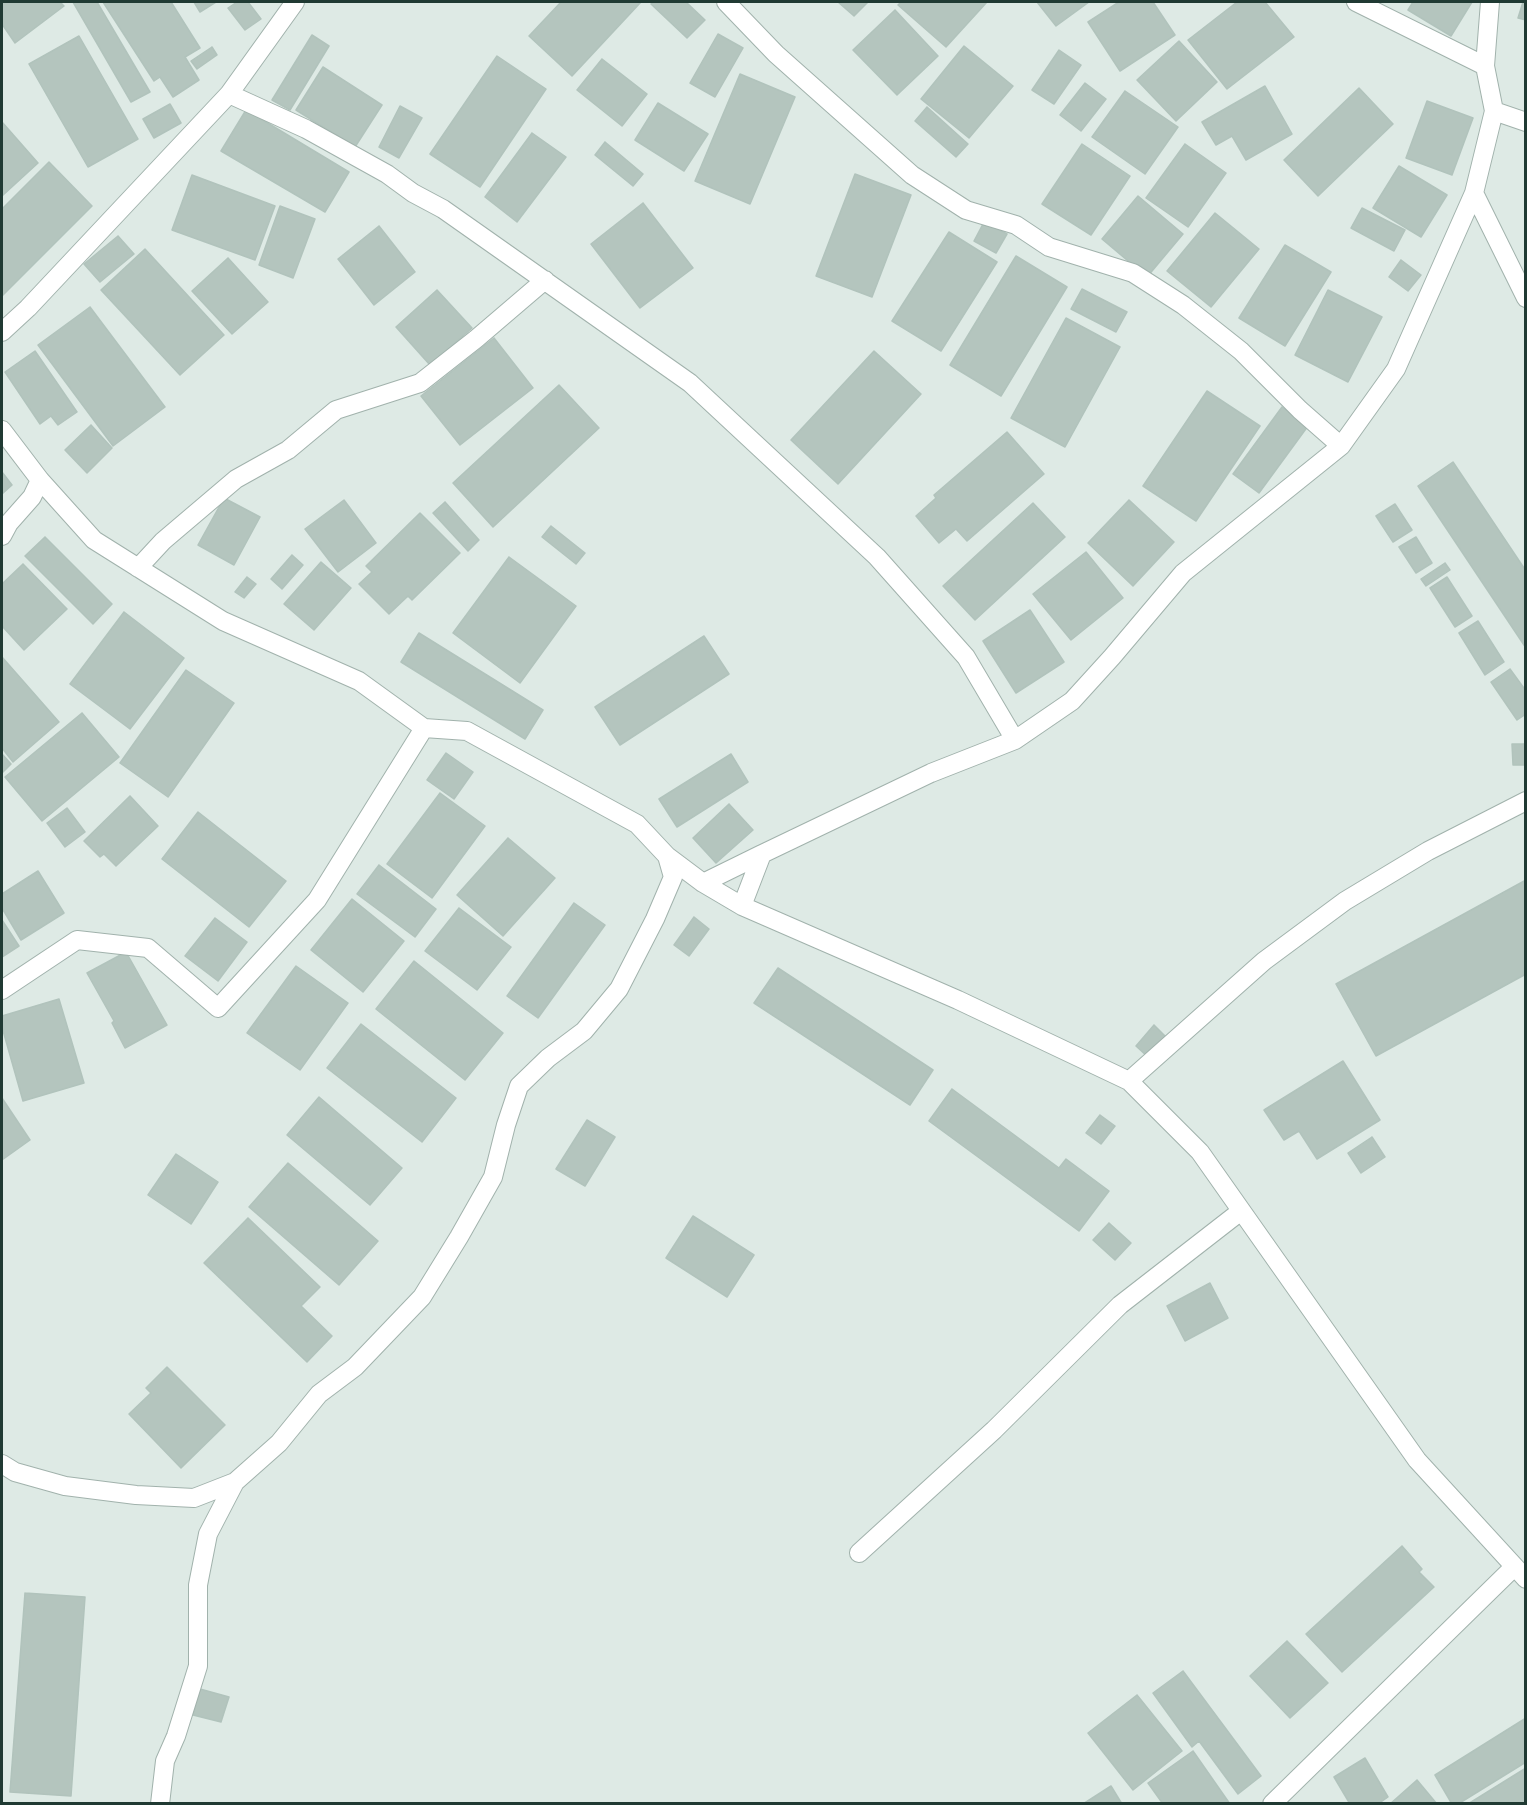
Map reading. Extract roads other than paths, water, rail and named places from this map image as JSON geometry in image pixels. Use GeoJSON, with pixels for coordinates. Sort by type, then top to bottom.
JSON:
{"type":"FeatureCollection","features":[{"type":"Feature","properties":{"kind":"street"},"geometry":{"type":"LineString","coordinates":[[2,332],[28,309],[230,94],[295,2]]}},
{"type":"Feature","properties":{"kind":"street"},"geometry":{"type":"LineString","coordinates":[[726,2],[777,54],[912,175],[966,210],[1016,225],[1049,247],[1133,273],[1173,298],[1241,351],[1300,410],[1341,446]]}},
{"type":"Feature","properties":{"kind":"street"},"geometry":{"type":"LineString","coordinates":[[1356,2],[1485,66]]}},
{"type":"Feature","properties":{"kind":"street"},"geometry":{"type":"LineString","coordinates":[[703,883],[931,774],[1015,740],[1072,700],[1112,657],[1183,573],[1341,446],[1396,369],[1474,193],[1494,111],[1485,66],[1490,2]]}},
{"type":"Feature","properties":{"kind":"street"},"geometry":{"type":"LineString","coordinates":[[230,94],[306,129],[387,174],[413,193],[443,209],[690,383],[877,557],[966,657],[1015,740]]}},
{"type":"Feature","properties":{"kind":"street"},"geometry":{"type":"LineString","coordinates":[[1494,111],[1526,122]]}},
{"type":"Feature","properties":{"kind":"street"},"geometry":{"type":"LineString","coordinates":[[1474,193],[1526,298]]}},
{"type":"Feature","properties":{"kind":"street"},"geometry":{"type":"LineString","coordinates":[[138,568],[163,541],[236,478],[288,450],[336,410],[420,383],[545,280]]}},
{"type":"Feature","properties":{"kind":"street"},"geometry":{"type":"LineString","coordinates":[[2,430],[40,480],[94,540],[223,621],[359,681],[424,728],[467,731],[636,824],[667,856],[703,883],[742,906],[958,1000],[1130,1081],[1200,1152],[1418,1460],[1520,1573],[1272,1803]]}},
{"type":"Feature","properties":{"kind":"street"},"geometry":{"type":"LineString","coordinates":[[2,536],[9,523],[32,497],[40,480]]}},
{"type":"Feature","properties":{"kind":"street"},"geometry":{"type":"LineString","coordinates":[[2,990],[77,940],[148,948],[218,1008],[317,900],[424,728]]}},
{"type":"Feature","properties":{"kind":"street"},"geometry":{"type":"LineString","coordinates":[[1130,1081],[1264,961],[1345,901],[1428,851],[1526,801]]}},
{"type":"Feature","properties":{"kind":"street"},"geometry":{"type":"LineString","coordinates":[[742,906],[762,854]]}},
{"type":"Feature","properties":{"kind":"street"},"geometry":{"type":"LineString","coordinates":[[2,1464],[15,1472],[65,1486],[136,1495],[194,1498],[235,1482],[279,1443],[319,1394],[355,1367],[422,1297],[493,1177],[519,1086],[548,1058],[584,1031],[619,989],[655,919],[673,877],[667,856]]}},
{"type":"Feature","properties":{"kind":"street"},"geometry":{"type":"LineString","coordinates":[[859,1553],[994,1430],[1120,1305],[1241,1211]]}},
{"type":"Feature","properties":{"kind":"street"},"geometry":{"type":"LineString","coordinates":[[160,1803],[165,1761],[176,1736],[198,1666],[198,1585],[208,1534],[235,1482]]}}]}
